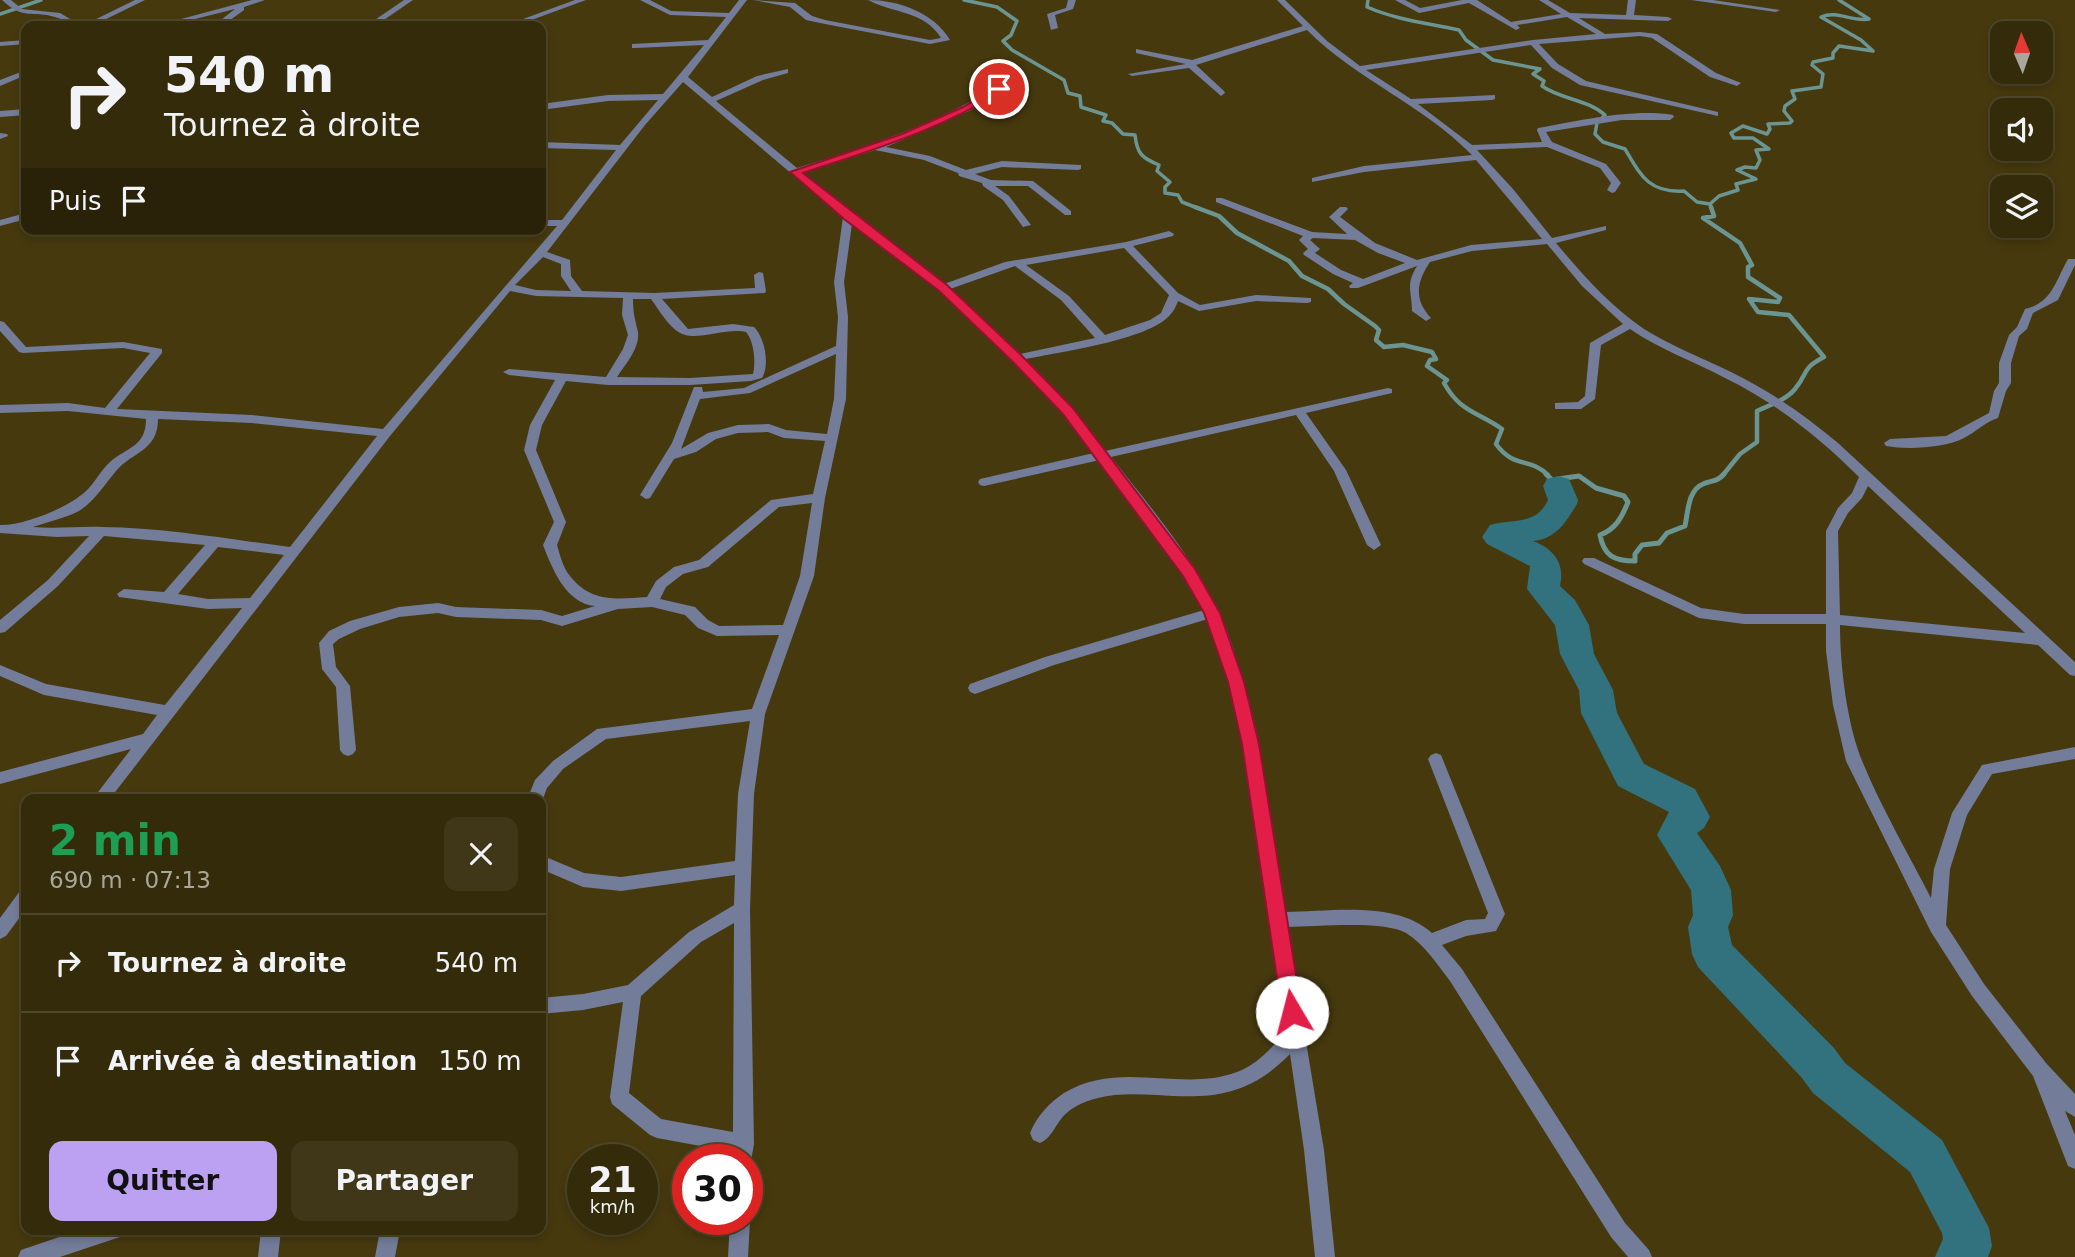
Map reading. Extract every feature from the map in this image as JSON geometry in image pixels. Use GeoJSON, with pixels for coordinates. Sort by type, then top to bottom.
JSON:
{"type":"FeatureCollection","features":[{"type":"Feature","properties":{"kind":"street"},"geometry":{"type":"LineString","coordinates":[[97,21],[141,0]]}},
{"type":"Feature","properties":{"kind":"street"},"geometry":{"type":"LineString","coordinates":[[178,21],[261,0]]}},
{"type":"Feature","properties":{"kind":"street"},"geometry":{"type":"LineString","coordinates":[[378,21],[409,0]]}},
{"type":"Feature","properties":{"kind":"street"},"geometry":{"type":"LineString","coordinates":[[522,21],[582,0]]}},
{"type":"Feature","properties":{"kind":"street"},"geometry":{"type":"LineString","coordinates":[[644,0],[670,13],[733,15]]}},
{"type":"Feature","properties":{"kind":"street"},"geometry":{"type":"LineString","coordinates":[[105,794],[386,433],[508,287],[541,253],[744,0]]}},
{"type":"Feature","properties":{"kind":"street"},"geometry":{"type":"LineString","coordinates":[[757,0],[792,5],[810,18],[825,22],[930,42],[946,40],[937,26],[905,9],[872,0]]}},
{"type":"Feature","properties":{"kind":"street"},"geometry":{"type":"LineString","coordinates":[[792,5],[801,0]]}},
{"type":"Feature","properties":{"kind":"street"},"geometry":{"type":"LineString","coordinates":[[1054,28],[1051,14],[1069,9],[1072,0]]}},
{"type":"Feature","properties":{"kind":"street"},"geometry":{"type":"LineString","coordinates":[[1282,1],[1295,0]]}},
{"type":"Feature","properties":{"kind":"street"},"geometry":{"type":"LineString","coordinates":[[1398,0],[1419,11],[1470,0],[1520,30]]}},
{"type":"Feature","properties":{"kind":"street"},"geometry":{"type":"LineString","coordinates":[[1543,0],[1604,36]]}},
{"type":"Feature","properties":{"kind":"street"},"geometry":{"type":"LineString","coordinates":[[1630,16],[1632,0]]}},
{"type":"Feature","properties":{"kind":"street"},"geometry":{"type":"LineString","coordinates":[[1695,0],[1776,10]]}},
{"type":"Feature","properties":{"kind":"street"},"geometry":{"type":"LineString","coordinates":[[1282,1],[1332,48],[1411,102],[1470,148],[1590,287],[1630,324],[1662,344],[1762,393],[1788,408],[1827,437],[2075,671]]}},
{"type":"Feature","properties":{"kind":"street"},"geometry":{"type":"LineString","coordinates":[[12,3],[57,15],[68,21]]}},
{"type":"Feature","properties":{"kind":"street"},"geometry":{"type":"LineString","coordinates":[[223,21],[248,3]]}},
{"type":"Feature","properties":{"kind":"street"},"geometry":{"type":"LineString","coordinates":[[1510,24],[1568,15],[1668,19]]}},
{"type":"Feature","properties":{"kind":"street"},"geometry":{"type":"LineString","coordinates":[[1132,74],[1191,64],[1309,27]]}},
{"type":"Feature","properties":{"kind":"street"},"geometry":{"type":"LineString","coordinates":[[1360,68],[1489,49],[1535,39],[1640,34],[1654,36],[1713,75],[1737,83]]}},
{"type":"Feature","properties":{"kind":"street"},"geometry":{"type":"LineString","coordinates":[[1535,39],[1555,66],[1583,83],[1715,114]]}},
{"type":"Feature","properties":{"kind":"street"},"geometry":{"type":"LineString","coordinates":[[0,44],[21,42]]}},
{"type":"Feature","properties":{"kind":"street"},"geometry":{"type":"LineString","coordinates":[[635,46],[711,42]]}},
{"type":"Feature","properties":{"kind":"street"},"geometry":{"type":"LineString","coordinates":[[1139,51],[1191,64],[1221,93]]}},
{"type":"Feature","properties":{"kind":"street"},"geometry":{"type":"LineString","coordinates":[[709,101],[760,78],[785,71]]}},
{"type":"Feature","properties":{"kind":"street"},"geometry":{"type":"LineString","coordinates":[[0,83],[21,74]]}},
{"type":"Feature","properties":{"kind":"street"},"geometry":{"type":"LineString","coordinates":[[683,78],[848,216],[942,288],[1017,358],[1067,410],[1102,455],[1189,573],[1212,613],[1236,682],[1250,744],[1280,920],[1295,1036],[1314,1150],[1325,1257]]}},
{"type":"Feature","properties":{"kind":"street"},"geometry":{"type":"LineString","coordinates":[[795,172],[875,147],[966,109],[999,89]]}},
{"type":"Feature","properties":{"kind":"street"},"geometry":{"type":"LineString","coordinates":[[546,106],[608,98],[665,97]]}},
{"type":"Feature","properties":{"kind":"street"},"geometry":{"type":"LineString","coordinates":[[1411,102],[1492,97]]}},
{"type":"Feature","properties":{"kind":"street"},"geometry":{"type":"LineString","coordinates":[[0,114],[21,112]]}},
{"type":"Feature","properties":{"kind":"street"},"geometry":{"type":"LineString","coordinates":[[1548,144],[1541,130],[1639,115],[1670,117]]}},
{"type":"Feature","properties":{"kind":"street"},"geometry":{"type":"LineString","coordinates":[[1470,148],[1548,144],[1603,166],[1616,183],[1612,190]]}},
{"type":"Feature","properties":{"kind":"street"},"geometry":{"type":"LineString","coordinates":[[546,145],[623,148]]}},
{"type":"Feature","properties":{"kind":"street"},"geometry":{"type":"LineString","coordinates":[[875,147],[927,158],[990,183],[1030,183],[1068,214]]}},
{"type":"Feature","properties":{"kind":"street"},"geometry":{"type":"LineString","coordinates":[[1315,180],[1364,169],[1478,157]]}},
{"type":"Feature","properties":{"kind":"street"},"geometry":{"type":"LineString","coordinates":[[962,174],[1002,164],[1078,167]]}},
{"type":"Feature","properties":{"kind":"street"},"geometry":{"type":"LineString","coordinates":[[981,179],[1006,198],[1026,225]]}},
{"type":"Feature","properties":{"kind":"street"},"geometry":{"type":"LineString","coordinates":[[1219,200],[1311,235],[1355,237]]}},
{"type":"Feature","properties":{"kind":"street"},"geometry":{"type":"LineString","coordinates":[[1343,209],[1334,217],[1355,237],[1379,252],[1422,262]]}},
{"type":"Feature","properties":{"kind":"street"},"geometry":{"type":"LineString","coordinates":[[744,1144],[742,909],[746,794],[758,714],[807,576],[819,498],[840,399],[843,317],[839,282],[848,216]]}},
{"type":"Feature","properties":{"kind":"street"},"geometry":{"type":"LineString","coordinates":[[0,223],[21,217]]}},
{"type":"Feature","properties":{"kind":"street"},"geometry":{"type":"LineString","coordinates":[[546,223],[565,223]]}},
{"type":"Feature","properties":{"kind":"street"},"geometry":{"type":"LineString","coordinates":[[1311,235],[1304,240],[1315,249],[1308,253],[1358,285],[1471,248],[1550,241],[1603,228]]}},
{"type":"Feature","properties":{"kind":"street"},"geometry":{"type":"LineString","coordinates":[[942,288],[991,269],[1126,245],[1169,234]]}},
{"type":"Feature","properties":{"kind":"street"},"geometry":{"type":"LineString","coordinates":[[1126,245],[1174,295],[1199,308],[1256,298],[1307,300]]}},
{"type":"Feature","properties":{"kind":"street"},"geometry":{"type":"LineString","coordinates":[[541,253],[566,262],[566,276],[579,294]]}},
{"type":"Feature","properties":{"kind":"street"},"geometry":{"type":"LineString","coordinates":[[1890,443],[1947,441],[1961,435],[1986,416],[1994,415],[2000,391],[2005,383],[2005,363],[2014,335],[2022,328],[2029,311],[2054,298],[2074,261]]}},
{"type":"Feature","properties":{"kind":"street"},"geometry":{"type":"LineString","coordinates":[[1422,262],[1416,275],[1414,295],[1419,303],[1417,311],[1426,318]]}},
{"type":"Feature","properties":{"kind":"street"},"geometry":{"type":"LineString","coordinates":[[1018,264],[1065,298],[1101,338]]}},
{"type":"Feature","properties":{"kind":"street"},"geometry":{"type":"LineString","coordinates":[[508,287],[536,293],[628,296],[761,291],[759,275]]}},
{"type":"Feature","properties":{"kind":"street"},"geometry":{"type":"LineString","coordinates":[[1017,358],[1146,326],[1164,316],[1174,295]]}},
{"type":"Feature","properties":{"kind":"street"},"geometry":{"type":"LineString","coordinates":[[608,382],[629,349],[633,335],[627,315],[628,296]]}},
{"type":"Feature","properties":{"kind":"street"},"geometry":{"type":"LineString","coordinates":[[509,372],[608,382],[703,382],[758,376],[761,370],[755,334],[751,330],[738,327],[686,332],[677,327],[673,317],[654,296]]}},
{"type":"Feature","properties":{"kind":"street"},"geometry":{"type":"LineString","coordinates":[[0,324],[23,350],[123,345],[158,351],[108,412]]}},
{"type":"Feature","properties":{"kind":"street"},"geometry":{"type":"LineString","coordinates":[[1559,406],[1581,405],[1591,397],[1596,343],[1630,324]]}},
{"type":"Feature","properties":{"kind":"street"},"geometry":{"type":"LineString","coordinates":[[696,396],[746,391],[841,348]]}},
{"type":"Feature","properties":{"kind":"street"},"geometry":{"type":"LineString","coordinates":[[562,378],[536,425],[530,450],[560,522],[550,545],[563,578],[589,601],[621,604],[652,602],[690,611],[702,624],[717,631],[789,630]]}},
{"type":"Feature","properties":{"kind":"street"},"geometry":{"type":"LineString","coordinates":[[646,495],[678,443],[703,382]]}},
{"type":"Feature","properties":{"kind":"street"},"geometry":{"type":"LineString","coordinates":[[984,482],[1388,391]]}},
{"type":"Feature","properties":{"kind":"street"},"geometry":{"type":"LineString","coordinates":[[0,409],[68,407],[152,416],[252,419],[386,433]]}},
{"type":"Feature","properties":{"kind":"street"},"geometry":{"type":"LineString","coordinates":[[1298,410],[1340,470],[1374,545]]}},
{"type":"Feature","properties":{"kind":"street"},"geometry":{"type":"LineString","coordinates":[[6,529],[74,508],[92,493],[114,465],[138,450],[152,432],[152,416]]}},
{"type":"Feature","properties":{"kind":"street"},"geometry":{"type":"LineString","coordinates":[[668,457],[692,449],[712,436],[738,429],[769,428],[784,435],[833,438]]}},
{"type":"Feature","properties":{"kind":"street"},"geometry":{"type":"LineString","coordinates":[[1866,476],[1858,495],[1843,511],[1832,531],[1833,651],[1840,705],[1854,761],[1937,927],[1978,990],[2039,1069],[2075,1108]]}},
{"type":"Feature","properties":{"kind":"street"},"geometry":{"type":"LineString","coordinates":[[652,602],[661,584],[679,570],[703,564],[775,503],[819,498]]}},
{"type":"Feature","properties":{"kind":"street"},"geometry":{"type":"LineString","coordinates":[[6,529],[57,533],[101,531],[216,541],[294,552]]}},
{"type":"Feature","properties":{"kind":"street"},"geometry":{"type":"LineString","coordinates":[[0,628],[53,583],[101,531]]}},
{"type":"Feature","properties":{"kind":"street"},"geometry":{"type":"LineString","coordinates":[[167,597],[216,541]]}},
{"type":"Feature","properties":{"kind":"street"},"geometry":{"type":"LineString","coordinates":[[1589,561],[1699,613],[1745,619],[1833,619],[2041,640]]}},
{"type":"Feature","properties":{"kind":"street"},"geometry":{"type":"LineString","coordinates":[[124,594],[167,597],[208,604],[254,603]]}},
{"type":"Feature","properties":{"kind":"street"},"geometry":{"type":"LineString","coordinates":[[348,750],[343,686],[328,669],[326,643],[334,635],[355,625],[400,612],[438,608],[456,612],[541,615],[562,621],[621,604]]}},
{"type":"Feature","properties":{"kind":"street"},"geometry":{"type":"LineString","coordinates":[[975,688],[1050,660],[1212,613]]}},
{"type":"Feature","properties":{"kind":"street"},"geometry":{"type":"LineString","coordinates":[[0,670],[44,689],[170,712]]}},
{"type":"Feature","properties":{"kind":"street"},"geometry":{"type":"LineString","coordinates":[[538,794],[541,785],[558,765],[602,733],[758,714]]}},
{"type":"Feature","properties":{"kind":"street"},"geometry":{"type":"LineString","coordinates":[[0,778],[148,739]]}},
{"type":"Feature","properties":{"kind":"street"},"geometry":{"type":"LineString","coordinates":[[1937,927],[1942,869],[1960,813],[1987,769],[2075,753]]}},
{"type":"Feature","properties":{"kind":"street"},"geometry":{"type":"LineString","coordinates":[[1429,942],[1466,928],[1490,926],[1497,914],[1436,760]]}},
{"type":"Feature","properties":{"kind":"street"},"geometry":{"type":"LineString","coordinates":[[546,864],[583,880],[621,884],[744,867]]}},
{"type":"Feature","properties":{"kind":"street"},"geometry":{"type":"LineString","coordinates":[[0,931],[21,903]]}},
{"type":"Feature","properties":{"kind":"street"},"geometry":{"type":"LineString","coordinates":[[546,1006],[583,1002],[633,992],[695,937],[742,909]]}},
{"type":"Feature","properties":{"kind":"street"},"geometry":{"type":"LineString","coordinates":[[1280,920],[1385,920],[1406,925],[1429,942],[1456,975],[1618,1230],[1642,1257]]}},
{"type":"Feature","properties":{"kind":"street"},"geometry":{"type":"LineString","coordinates":[[633,992],[619,1097],[657,1128],[715,1144]]}},
{"type":"Feature","properties":{"kind":"street"},"geometry":{"type":"LineString","coordinates":[[1040,1133],[1057,1109],[1085,1090],[1121,1084],[1200,1087],[1231,1083],[1258,1072],[1295,1036]]}},
{"type":"Feature","properties":{"kind":"street"},"geometry":{"type":"LineString","coordinates":[[2039,1069],[2075,1159]]}},
{"type":"Feature","properties":{"kind":"street"},"geometry":{"type":"LineString","coordinates":[[28,1257],[97,1235]]}},
{"type":"Feature","properties":{"kind":"street"},"geometry":{"type":"LineString","coordinates":[[268,1257],[270,1235]]}},
{"type":"Feature","properties":{"kind":"street"},"geometry":{"type":"LineString","coordinates":[[386,1257],[389,1235]]}},
{"type":"Feature","properties":{"kind":"street"},"geometry":{"type":"LineString","coordinates":[[738,1257],[739,1235]]}},
{"type":"Feature","properties":{"kind":"waterway"},"geometry":{"type":"LineString","coordinates":[[0,14],[41,0]]}},
{"type":"Feature","properties":{"kind":"waterway"},"geometry":{"type":"LineString","coordinates":[[964,0],[997,7],[1017,21],[1011,35],[1003,41],[1012,50],[1064,80],[1068,93],[1080,96],[1081,107],[1106,115],[1103,121],[1112,123],[1123,134],[1135,135],[1141,154],[1159,165],[1157,171],[1170,182],[1165,187],[1165,193],[1178,195],[1182,202],[1200,209]]}},
{"type":"Feature","properties":{"kind":"waterway"},"geometry":{"type":"LineString","coordinates":[[1368,0],[1367,7],[1378,11],[1459,30],[1466,40],[1493,60],[1540,69],[1533,74],[1544,81],[1542,86],[1605,115],[1597,123],[1595,134],[1603,142],[1625,149],[1647,181],[1662,189],[1684,191],[1697,202],[1710,204]]}},
{"type":"Feature","properties":{"kind":"waterway"},"geometry":{"type":"LineString","coordinates":[[1710,204],[1719,196],[1738,190],[1736,184],[1756,179],[1737,170],[1745,167],[1756,168],[1760,160],[1756,150],[1769,149],[1753,138],[1734,138],[1731,133],[1743,126],[1767,134],[1770,129],[1768,124],[1790,123],[1792,121],[1784,111],[1785,106],[1795,99],[1792,91],[1821,87],[1823,74],[1812,65],[1813,62],[1833,58],[1833,53],[1839,46],[1873,51],[1861,40],[1821,17],[1833,15],[1869,19],[1839,0]]}},
{"type":"Feature","properties":{"kind":"waterway"},"geometry":{"type":"LineString","coordinates":[[1710,204],[1712,209]]}},
{"type":"Feature","properties":{"kind":"waterway"},"geometry":{"type":"LineString","coordinates":[[1195,207],[1219,216],[1237,233],[1289,261],[1302,276],[1328,289],[1379,330],[1376,340],[1384,347],[1403,345],[1432,352],[1436,359],[1430,360],[1427,366],[1447,380],[1444,383],[1456,400],[1502,429],[1496,444],[1503,452],[1548,475]]}},
{"type":"Feature","properties":{"kind":"waterway"},"geometry":{"type":"LineString","coordinates":[[1711,207],[1714,216],[1703,218],[1740,243],[1752,265],[1748,267],[1748,277],[1780,298],[1778,302],[1749,299],[1758,312],[1789,315],[1824,357],[1808,368],[1791,393],[1757,411],[1757,442],[1740,454],[1723,475]]}},
{"type":"Feature","properties":{"kind":"waterway"},"geometry":{"type":"LineString","coordinates":[[1546,474],[1558,486],[1558,479],[1579,476],[1596,488],[1624,496],[1628,502],[1621,517],[1614,526],[1600,535],[1604,548],[1611,556],[1635,561],[1635,554],[1642,545],[1659,543],[1667,533],[1685,526],[1689,502],[1694,491],[1723,475]]}},
{"type":"Feature","properties":{"kind":"waterway"},"geometry":{"type":"LineString","coordinates":[[1558,486],[1563,500],[1552,519],[1538,530],[1501,532],[1498,537],[1535,554],[1546,566],[1543,589],[1563,608],[1572,625],[1577,654],[1596,690],[1599,713],[1631,775],[1682,800],[1691,817],[1684,821],[1676,835],[1699,866],[1711,890],[1713,915],[1708,927],[1713,954],[1818,1063],[1829,1078],[1926,1156],[1965,1228],[1968,1246],[1959,1257]]}},
{"type":"Feature","properties":{"kind":"route"},"geometry":{"type":"LineString","coordinates":[[999,89],[966,109],[905,136],[795,172],[942,288],[1017,358],[1067,410],[1144,509],[1189,573],[1212,613],[1236,682],[1250,744],[1280,920],[1292,1012]]}}]}
